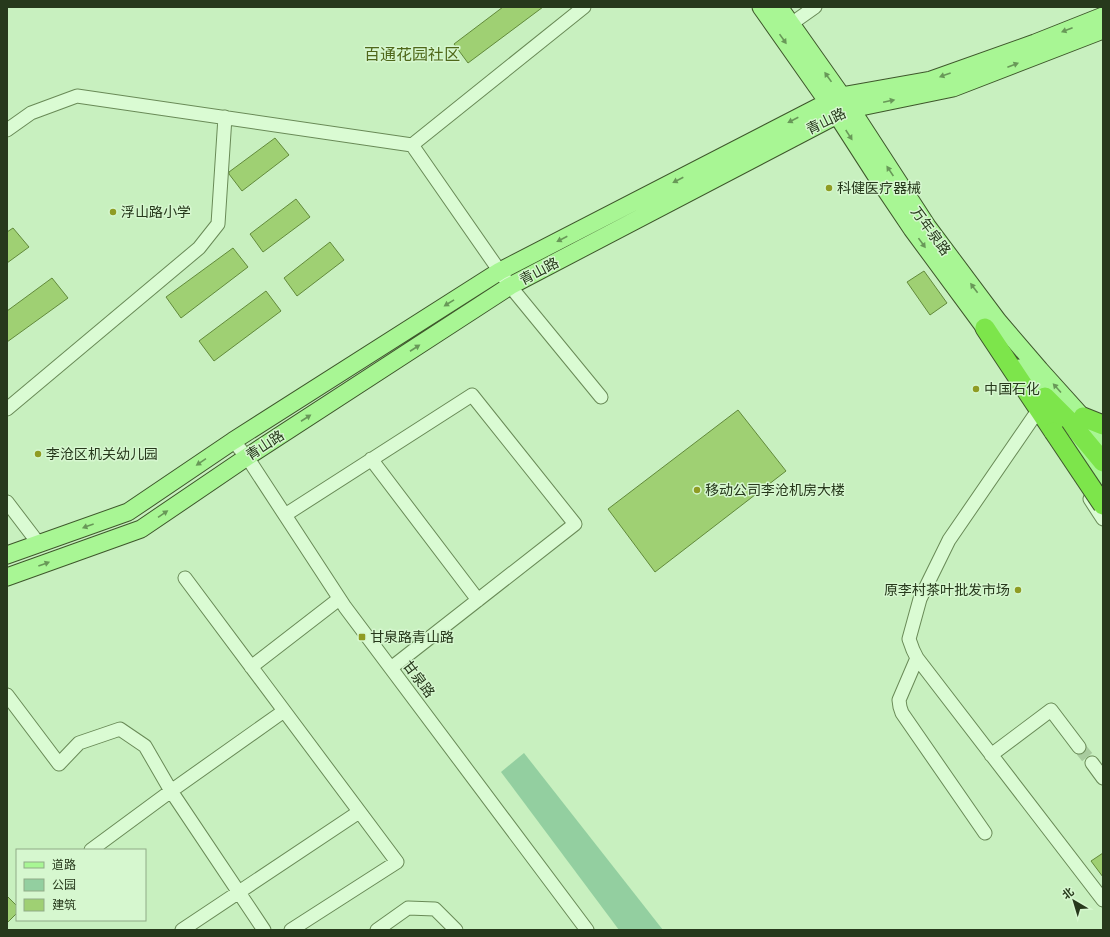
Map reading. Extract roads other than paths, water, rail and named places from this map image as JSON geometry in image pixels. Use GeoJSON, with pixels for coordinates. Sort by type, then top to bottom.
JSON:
{"type":"FeatureCollection","features":[{"type":"Feature","properties":{"kind":"highway"},"geometry":{"type":"LineString","coordinates":[[985,328],[1042,403],[1054,432],[1103,505]]}},
{"type":"Feature","properties":{"kind":"highway"},"geometry":{"type":"LineString","coordinates":[[1042,403],[1069,421],[1103,462]]}},
{"type":"Feature","properties":{"kind":"highway"},"geometry":{"type":"LineString","coordinates":[[1083,417],[1103,425]]}},
{"type":"Feature","properties":{"kind":"main road","name":"万年泉路"},"geometry":{"type":"LineString","coordinates":[[761,7],[839,106],[993,314],[1040,370],[1103,440]]}},
{"type":"Feature","properties":{"kind":"main road","name":"万年泉路"},"geometry":{"type":"LineString","coordinates":[[779,7],[791,24],[912,229],[985,328]]}},
{"type":"Feature","properties":{"kind":"main road","name":"青山路"},"geometry":{"type":"LineString","coordinates":[[7,556],[128,512],[233,441],[500,271],[839,106],[931,80],[1035,43],[1103,16]]}},
{"type":"Feature","properties":{"kind":"main road","name":"青山路"},"geometry":{"type":"LineString","coordinates":[[7,577],[141,529],[247,457],[510,286],[839,106],[954,88],[1103,30]]}},
{"type":"Feature","properties":{"kind":"main road"},"geometry":{"type":"LineString","coordinates":[[1042,403],[1083,454],[1103,484]]}},
{"type":"Feature","properties":{"kind":"street"},"geometry":{"type":"LineString","coordinates":[[412,145],[584,7]]}},
{"type":"Feature","properties":{"kind":"street"},"geometry":{"type":"LineString","coordinates":[[791,24],[815,7]]}},
{"type":"Feature","properties":{"kind":"street"},"geometry":{"type":"LineString","coordinates":[[7,130],[31,113],[77,96],[412,145],[510,286],[602,397]]}},
{"type":"Feature","properties":{"kind":"street"},"geometry":{"type":"LineString","coordinates":[[7,409],[198,248],[218,224],[225,117]]}},
{"type":"Feature","properties":{"kind":"street"},"geometry":{"type":"LineString","coordinates":[[285,515],[472,395],[575,524],[391,668]]}},
{"type":"Feature","properties":{"kind":"street"},"geometry":{"type":"LineString","coordinates":[[1042,403],[949,540],[920,599],[909,639],[917,658],[1103,900]]}},
{"type":"Feature","properties":{"kind":"street"},"geometry":{"type":"LineString","coordinates":[[1054,432],[1061,452],[1073,474],[1103,519]]}},
{"type":"Feature","properties":{"kind":"street","name":"甘泉路"},"geometry":{"type":"LineString","coordinates":[[233,441],[247,457],[339,598],[587,930]]}},
{"type":"Feature","properties":{"kind":"street"},"geometry":{"type":"LineString","coordinates":[[371,459],[478,600]]}},
{"type":"Feature","properties":{"kind":"street"},"geometry":{"type":"LineString","coordinates":[[7,502],[39,544]]}},
{"type":"Feature","properties":{"kind":"street"},"geometry":{"type":"LineString","coordinates":[[185,578],[397,862],[291,930]]}},
{"type":"Feature","properties":{"kind":"street"},"geometry":{"type":"LineString","coordinates":[[251,667],[339,598]]}},
{"type":"Feature","properties":{"kind":"street"},"geometry":{"type":"LineString","coordinates":[[917,658],[899,700],[902,713],[985,833]]}},
{"type":"Feature","properties":{"kind":"street"},"geometry":{"type":"LineString","coordinates":[[7,695],[59,764],[79,743],[120,729],[145,746],[171,791],[264,930]]}},
{"type":"Feature","properties":{"kind":"street"},"geometry":{"type":"LineString","coordinates":[[991,754],[1051,710],[1079,747]]}},
{"type":"Feature","properties":{"kind":"street"},"geometry":{"type":"LineString","coordinates":[[92,849],[284,711]]}},
{"type":"Feature","properties":{"kind":"street"},"geometry":{"type":"LineString","coordinates":[[1092,763],[1103,778]]}},
{"type":"Feature","properties":{"kind":"street"},"geometry":{"type":"LineString","coordinates":[[182,930],[359,812]]}},
{"type":"Feature","properties":{"kind":"street"},"geometry":{"type":"LineString","coordinates":[[377,930],[408,908],[435,909],[456,930]]}},
{"type":"Feature","properties":{"kind":"tunnel"},"geometry":{"type":"LineString","coordinates":[[1079,747],[1092,763]]}},
{"type":"Feature","properties":{"kind":"place","name":"科健医疗器械"},"geometry":{"type":"Point","coordinates":[829,188]}},
{"type":"Feature","properties":{"kind":"place","name":"浮山路小学"},"geometry":{"type":"Point","coordinates":[113,212]}},
{"type":"Feature","properties":{"kind":"place","name":"中国石化"},"geometry":{"type":"Point","coordinates":[976,389]}},
{"type":"Feature","properties":{"kind":"place","name":"李沧区机关幼儿园"},"geometry":{"type":"Point","coordinates":[38,454]}},
{"type":"Feature","properties":{"kind":"place","name":"移动公司李沧机房大楼"},"geometry":{"type":"Point","coordinates":[697,490]}},
{"type":"Feature","properties":{"kind":"place","name":"原李村茶叶批发市场"},"geometry":{"type":"Point","coordinates":[1018,590]}},
{"type":"Feature","properties":{"kind":"place","name":"甘泉路青山路"},"geometry":{"type":"Point","coordinates":[362,637]}},
{"type":"Feature","properties":{"kind":"district","name":"百通花园社区"},"geometry":{"type":"Point","coordinates":[412,54]}}]}
